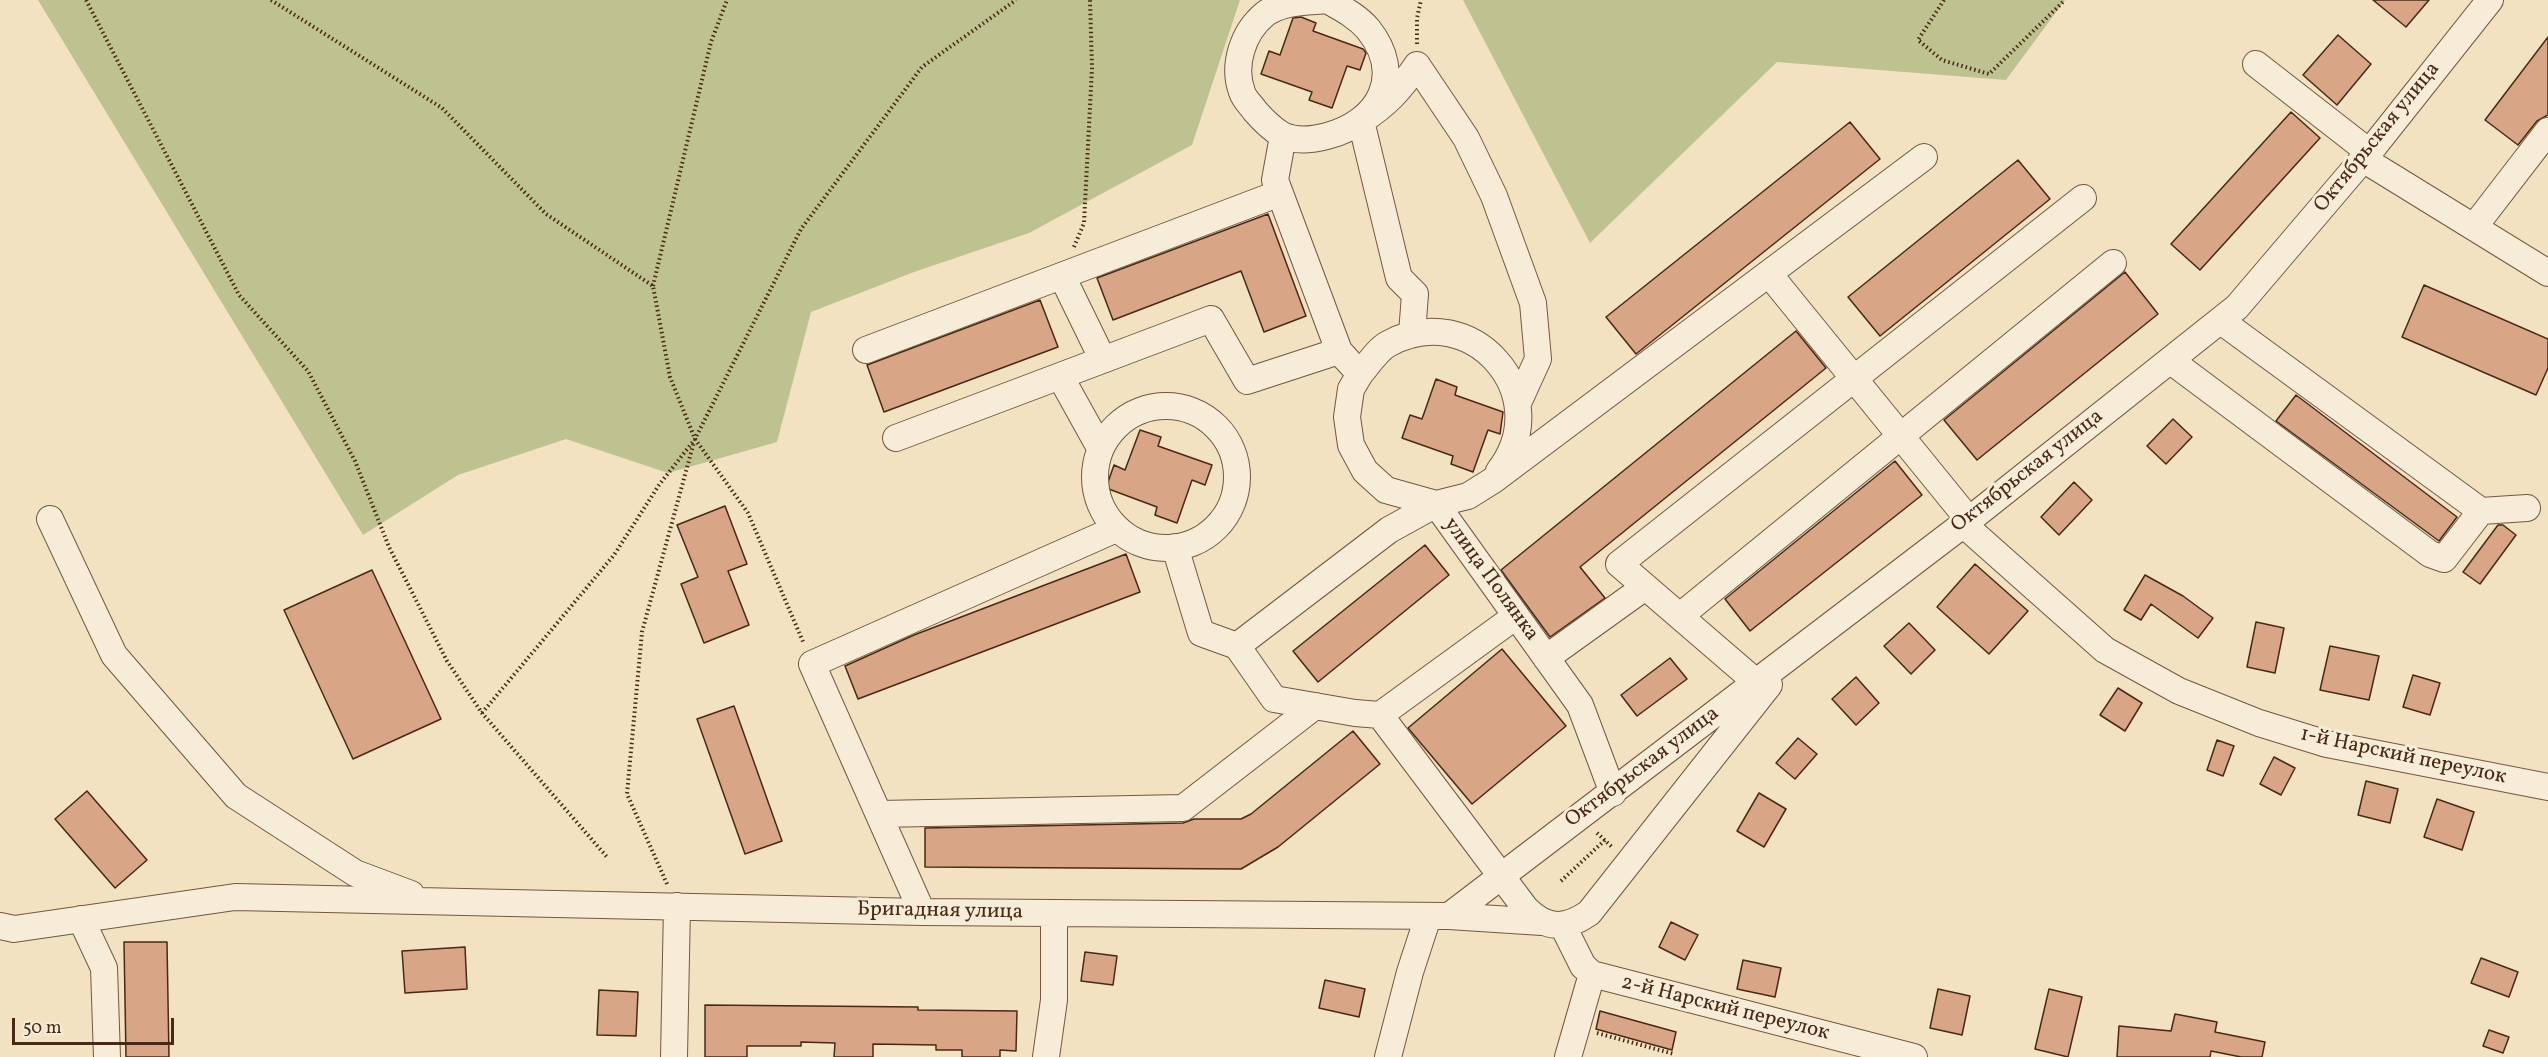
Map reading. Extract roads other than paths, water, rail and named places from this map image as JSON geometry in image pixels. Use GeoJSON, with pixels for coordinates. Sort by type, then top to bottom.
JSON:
{"type":"FeatureCollection","features":[{"type":"Feature","properties":{"kind":"street"},"geometry":{"type":"LineString","coordinates":[[1361,120],[1378,105],[1383,93],[1385,67],[1368,29],[1351,14],[1327,0],[1295,2],[1266,13],[1249,34],[1237,63],[1242,94],[1261,118],[1283,135],[1308,141],[1335,134],[1361,120],[1382,107],[1399,92],[1417,65],[1466,138],[1494,196],[1533,303],[1538,359],[1518,403]]}},
{"type":"Feature","properties":{"kind":"street","name":"Октябрьская улица"},"geometry":{"type":"LineString","coordinates":[[1439,917],[1613,793],[1966,522],[2221,321],[2237,307],[2366,155],[2490,0]]}},
{"type":"Feature","properties":{"kind":"street"},"geometry":{"type":"LineString","coordinates":[[2256,64],[2366,155],[2474,228],[2548,273]]}},
{"type":"Feature","properties":{"kind":"street"},"geometry":{"type":"LineString","coordinates":[[1361,120],[1399,278],[1415,294],[1412,334]]}},
{"type":"Feature","properties":{"kind":"street"},"geometry":{"type":"LineString","coordinates":[[2474,228],[2548,131]]}},
{"type":"Feature","properties":{"kind":"street"},"geometry":{"type":"LineString","coordinates":[[1283,135],[1275,180],[1339,351],[1360,374],[1386,345],[1412,334],[1440,332],[1468,339],[1491,354],[1509,376],[1518,403],[1518,431],[1509,458],[1492,481]]}},
{"type":"Feature","properties":{"kind":"street"},"geometry":{"type":"LineString","coordinates":[[1237,646],[1389,530],[1436,504],[1468,496],[1492,481],[1924,157]]}},
{"type":"Feature","properties":{"kind":"street"},"geometry":{"type":"LineString","coordinates":[[866,350],[1280,193]]}},
{"type":"Feature","properties":{"kind":"street"},"geometry":{"type":"LineString","coordinates":[[1756,682],[1619,564],[2084,198]]}},
{"type":"Feature","properties":{"kind":"street"},"geometry":{"type":"LineString","coordinates":[[1680,616],[2113,263]]}},
{"type":"Feature","properties":{"kind":"street","name":"1-й Нарский переулок"},"geometry":{"type":"LineString","coordinates":[[1768,274],[1901,436],[1966,522],[2106,650],[2179,691],[2259,723],[2327,744],[2548,787]]}},
{"type":"Feature","properties":{"kind":"street"},"geometry":{"type":"LineString","coordinates":[[1062,276],[1103,360]]}},
{"type":"Feature","properties":{"kind":"street"},"geometry":{"type":"LineString","coordinates":[[896,438],[1211,319],[1247,381],[1339,351]]}},
{"type":"Feature","properties":{"kind":"street"},"geometry":{"type":"LineString","coordinates":[[2221,321],[2481,511],[2527,508]]}},
{"type":"Feature","properties":{"kind":"street"},"geometry":{"type":"LineString","coordinates":[[2171,361],[2430,555],[2444,560],[2481,511]]}},
{"type":"Feature","properties":{"kind":"street","name":"улица Полянка"},"geometry":{"type":"LineString","coordinates":[[1360,374],[1351,389],[1347,417],[1351,446],[1365,471],[1386,490],[1436,504],[1580,705],[1613,793]]}},
{"type":"Feature","properties":{"kind":"street"},"geometry":{"type":"LineString","coordinates":[[1060,376],[1100,448]]}},
{"type":"Feature","properties":{"kind":"street"},"geometry":{"type":"LineString","coordinates":[[1164,405],[1188,409],[1209,419],[1225,436],[1235,457],[1238,479],[1233,502],[1222,522],[1205,537],[1184,547],[1160,549],[1136,543],[1116,529],[1101,510],[1094,487],[1095,462],[1100,448],[1120,422],[1141,410],[1164,405]]}},
{"type":"Feature","properties":{"kind":"street"},"geometry":{"type":"LineString","coordinates":[[50,519],[114,655],[236,796],[355,873],[431,902]]}},
{"type":"Feature","properties":{"kind":"street"},"geometry":{"type":"LineString","coordinates":[[922,912],[812,664],[1116,529]]}},
{"type":"Feature","properties":{"kind":"street"},"geometry":{"type":"LineString","coordinates":[[1175,548],[1201,633],[1237,646],[1274,699],[1380,715],[1516,616]]}},
{"type":"Feature","properties":{"kind":"street"},"geometry":{"type":"LineString","coordinates":[[1546,658],[1645,586]]}},
{"type":"Feature","properties":{"kind":"street"},"geometry":{"type":"LineString","coordinates":[[1552,924],[1576,922],[1589,913],[1794,654]]}},
{"type":"Feature","properties":{"kind":"street"},"geometry":{"type":"LineString","coordinates":[[879,814],[1183,808],[1315,706]]}},
{"type":"Feature","properties":{"kind":"street","name":"2-й Нарский переулок"},"geometry":{"type":"LineString","coordinates":[[1380,715],[1526,909],[1552,924],[1583,966],[1592,974],[1914,1057]]}},
{"type":"Feature","properties":{"kind":"street","name":"Бригадная улица"},"geometry":{"type":"LineString","coordinates":[[0,926],[14,929],[235,897],[922,912],[1439,917],[1552,924]]}},
{"type":"Feature","properties":{"kind":"street"},"geometry":{"type":"LineString","coordinates":[[674,1057],[677,906]]}},
{"type":"Feature","properties":{"kind":"street"},"geometry":{"type":"LineString","coordinates":[[1046,1057],[1054,1000],[1054,914]]}},
{"type":"Feature","properties":{"kind":"street"},"geometry":{"type":"LineString","coordinates":[[1388,1057],[1410,972],[1439,917]]}},
{"type":"Feature","properties":{"kind":"street"},"geometry":{"type":"LineString","coordinates":[[81,919],[104,968],[106,1057]]}},
{"type":"Feature","properties":{"kind":"street"},"geometry":{"type":"LineString","coordinates":[[1568,1057],[1592,974]]}}]}
